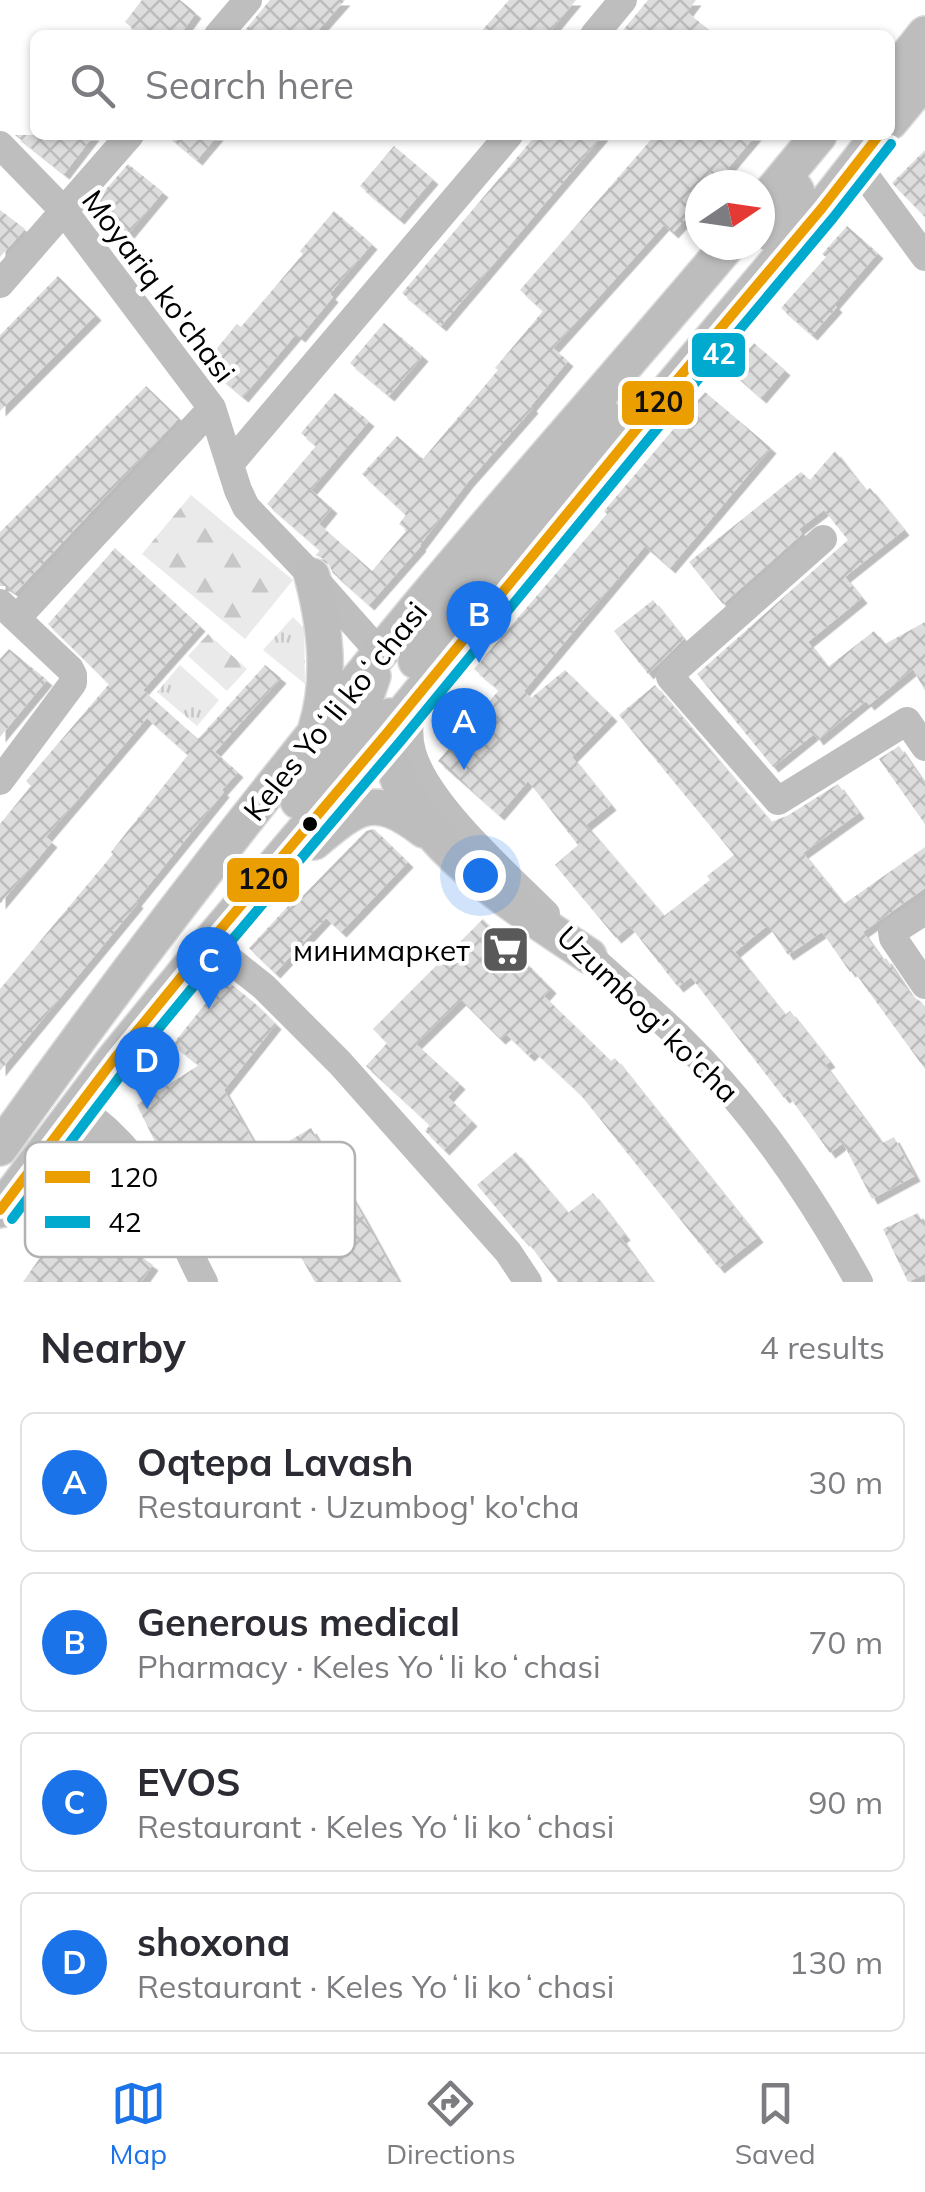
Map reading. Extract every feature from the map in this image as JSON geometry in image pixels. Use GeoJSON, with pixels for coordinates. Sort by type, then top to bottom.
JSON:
{"type":"FeatureCollection","features":[{"type":"Feature","properties":{"kind":"main road"},"geometry":{"type":"LineString","coordinates":[[895,43],[925,6]]}},
{"type":"Feature","properties":{"kind":"main road"},"geometry":{"type":"LineString","coordinates":[[895,72],[925,34]]}},
{"type":"Feature","properties":{"kind":"main road"},"geometry":{"type":"LineString","coordinates":[[895,116],[925,80]]}},
{"type":"Feature","properties":{"kind":"main road"},"geometry":{"type":"LineString","coordinates":[[775,188],[816,140]]}},
{"type":"Feature","properties":{"kind":"main road","name":"Keles Yoʻli koʻchasi"},"geometry":{"type":"LineString","coordinates":[[0,1148],[82,1032],[314,734],[402,674],[666,392],[822,208],[855,149]]}},
{"type":"Feature","properties":{"kind":"main road"},"geometry":{"type":"LineString","coordinates":[[666,392],[713,310],[798,203],[799,194],[784,178]]}},
{"type":"Feature","properties":{"kind":"main road","name":"Keles Yoʻli koʻchasi"},"geometry":{"type":"LineString","coordinates":[[402,674],[425,598],[715,260]]}},
{"type":"Feature","properties":{"kind":"main road"},"geometry":{"type":"LineString","coordinates":[[116,1058],[204,912],[323,772],[390,714],[402,674],[600,432],[685,296]]}},
{"type":"Feature","properties":{"kind":"main road"},"geometry":{"type":"LineString","coordinates":[[312,576],[325,658],[323,698],[314,734]]}},
{"type":"Feature","properties":{"kind":"main road"},"geometry":{"type":"LineString","coordinates":[[314,734],[330,723],[372,726]]}},
{"type":"Feature","properties":{"kind":"main road"},"geometry":{"type":"LineString","coordinates":[[372,726],[391,756],[403,789],[440,842]]}},
{"type":"Feature","properties":{"kind":"main road"},"geometry":{"type":"LineString","coordinates":[[51,1142],[209,942],[255,890],[372,726]]}},
{"type":"Feature","properties":{"kind":"main road"},"geometry":{"type":"LineString","coordinates":[[255,890],[344,817],[368,808],[387,807],[440,842],[498,892],[589,956]]}},
{"type":"Feature","properties":{"kind":"main road"},"geometry":{"type":"LineString","coordinates":[[40,1092],[72,1115]]}},
{"type":"Feature","properties":{"kind":"main road"},"geometry":{"type":"LineString","coordinates":[[5,1203],[25,1177]]}},
{"type":"Feature","properties":{"kind":"street"},"geometry":{"type":"LineString","coordinates":[[222,30],[248,0]]}},
{"type":"Feature","properties":{"kind":"street"},"geometry":{"type":"LineString","coordinates":[[598,30],[623,0]]}},
{"type":"Feature","properties":{"kind":"street"},"geometry":{"type":"LineString","coordinates":[[0,284],[126,140]]}},
{"type":"Feature","properties":{"kind":"street"},"geometry":{"type":"LineString","coordinates":[[230,464],[505,140]]}},
{"type":"Feature","properties":{"kind":"street","name":"Moyariq ko'chasi"},"geometry":{"type":"LineString","coordinates":[[0,146],[64,211],[212,408],[246,508],[402,674]]}},
{"type":"Feature","properties":{"kind":"street"},"geometry":{"type":"LineString","coordinates":[[855,149],[925,256]]}},
{"type":"Feature","properties":{"kind":"street"},"geometry":{"type":"LineString","coordinates":[[0,782],[73,683],[70,668],[9,610],[212,408]]}},
{"type":"Feature","properties":{"kind":"street"},"geometry":{"type":"LineString","coordinates":[[823,539],[670,678],[778,801],[908,721],[925,747]]}},
{"type":"Feature","properties":{"kind":"street"},"geometry":{"type":"LineString","coordinates":[[352,620],[384,618],[425,598]]}},
{"type":"Feature","properties":{"kind":"street","name":"Uzumbog' ko'cha"},"geometry":{"type":"LineString","coordinates":[[402,674],[412,751],[436,795],[460,826],[589,956],[680,1038],[742,1104],[800,1184],[859,1282]]}},
{"type":"Feature","properties":{"kind":"street","name":"Uzumbog' ko'cha"},"geometry":{"type":"LineString","coordinates":[[372,726],[416,763]]}},
{"type":"Feature","properties":{"kind":"street"},"geometry":{"type":"LineString","coordinates":[[925,911],[892,932],[925,985]]}},
{"type":"Feature","properties":{"kind":"street"},"geometry":{"type":"LineString","coordinates":[[209,942],[264,987],[340,1063],[508,1252],[528,1282]]}},
{"type":"Feature","properties":{"kind":"street"},"geometry":{"type":"LineString","coordinates":[[72,1115],[95,1142]]}},
{"type":"Feature","properties":{"kind":"street"},"geometry":{"type":"LineString","coordinates":[[72,1115],[100,1121],[119,1142]]}},
{"type":"Feature","properties":{"kind":"street"},"geometry":{"type":"LineString","coordinates":[[186,1257],[202,1278]]}},
{"type":"Feature","properties":{"kind":"green space"},"geometry":{"type":"Polygon","coordinates":[[[191,495],[293,580],[245,639],[142,554],[191,495]]]}},
{"type":"Feature","properties":{"kind":"green space"},"geometry":{"type":"Polygon","coordinates":[[[293,617],[304,628],[305,684],[263,650],[293,617]]]}},
{"type":"Feature","properties":{"kind":"green space"},"geometry":{"type":"Polygon","coordinates":[[[208,634],[247,669],[227,691],[188,656],[208,634]]]}},
{"type":"Feature","properties":{"kind":"green space"},"geometry":{"type":"Polygon","coordinates":[[[180,665],[219,700],[197,726],[157,692],[180,665]]]}},
{"type":"Feature","properties":{"kind":"building"},"geometry":{"type":"Polygon","coordinates":[[[142,0],[180,0],[196,13],[184,30],[135,30],[125,22],[142,0]]]}},
{"type":"Feature","properties":{"kind":"building"},"geometry":{"type":"Polygon","coordinates":[[[270,0],[345,0],[318,30],[245,30],[270,0]]]}},
{"type":"Feature","properties":{"kind":"building"},"geometry":{"type":"Polygon","coordinates":[[[509,0],[576,0],[551,30],[482,30],[509,0]]]}},
{"type":"Feature","properties":{"kind":"building"},"geometry":{"type":"Polygon","coordinates":[[[648,0],[696,0],[687,12],[709,30],[623,30],[648,0]]]}},
{"type":"Feature","properties":{"kind":"building"},"geometry":{"type":"Polygon","coordinates":[[[15,135],[30,135],[30,140],[90,140],[64,174],[15,135]]]}},
{"type":"Feature","properties":{"kind":"building"},"geometry":{"type":"Polygon","coordinates":[[[173,140],[214,140],[197,160],[173,140]]]}},
{"type":"Feature","properties":{"kind":"building"},"geometry":{"type":"Polygon","coordinates":[[[532,140],[599,140],[441,326],[402,293],[532,140]]]}},
{"type":"Feature","properties":{"kind":"building"},"geometry":{"type":"Polygon","coordinates":[[[651,140],[752,140],[727,170],[685,170],[685,220],[673,233],[664,225],[553,348],[568,361],[468,482],[421,546],[369,605],[333,573],[327,561],[316,555],[320,550],[267,504],[316,446],[301,433],[335,393],[369,421],[311,490],[332,508],[319,524],[372,571],[407,530],[399,524],[406,515],[362,474],[397,436],[423,459],[543,311],[520,290],[651,140]]]}},
{"type":"Feature","properties":{"kind":"building"},"geometry":{"type":"Polygon","coordinates":[[[394,146],[433,179],[399,219],[360,186],[394,146]]]}},
{"type":"Feature","properties":{"kind":"building"},"geometry":{"type":"Polygon","coordinates":[[[925,150],[925,217],[892,183],[925,150]]]}},
{"type":"Feature","properties":{"kind":"building"},"geometry":{"type":"Polygon","coordinates":[[[128,164],[163,192],[129,233],[94,203],[128,164]]]}},
{"type":"Feature","properties":{"kind":"building"},"geometry":{"type":"Polygon","coordinates":[[[0,210],[25,229],[0,257],[0,210]]]}},
{"type":"Feature","properties":{"kind":"building"},"geometry":{"type":"Polygon","coordinates":[[[334,211],[372,244],[300,337],[296,334],[243,397],[204,364],[237,324],[241,327],[334,211]]]}},
{"type":"Feature","properties":{"kind":"building"},"geometry":{"type":"Polygon","coordinates":[[[847,226],[878,253],[812,335],[781,308],[826,257],[822,254],[847,226]]]}},
{"type":"Feature","properties":{"kind":"building"},"geometry":{"type":"Polygon","coordinates":[[[58,276],[96,315],[0,411],[0,335],[58,276]]]}},
{"type":"Feature","properties":{"kind":"building"},"geometry":{"type":"Polygon","coordinates":[[[384,323],[423,356],[389,396],[350,363],[384,323]]]}},
{"type":"Feature","properties":{"kind":"building"},"geometry":{"type":"Polygon","coordinates":[[[754,343],[785,370],[761,398],[730,371],[754,343]]]}},
{"type":"Feature","properties":{"kind":"building"},"geometry":{"type":"Polygon","coordinates":[[[146,386],[179,418],[15,593],[0,586],[0,532],[146,386]]]}},
{"type":"Feature","properties":{"kind":"building"},"geometry":{"type":"Polygon","coordinates":[[[705,392],[771,448],[670,568],[645,546],[524,691],[531,698],[565,670],[612,716],[572,757],[611,805],[586,825],[664,916],[710,880],[707,876],[734,855],[619,715],[655,685],[771,822],[838,784],[859,813],[803,853],[844,904],[925,847],[925,888],[863,932],[925,1008],[925,1069],[822,932],[788,955],[768,925],[735,952],[785,1015],[790,1011],[830,1062],[825,1065],[882,1143],[894,1137],[915,1176],[872,1199],[843,1143],[830,1153],[691,977],[678,987],[630,926],[616,938],[555,865],[578,845],[528,781],[499,815],[438,761],[499,690],[474,669],[705,392]]]}},
{"type":"Feature","properties":{"kind":"building"},"geometry":{"type":"Polygon","coordinates":[[[835,451],[904,530],[845,577],[862,598],[808,642],[828,667],[874,631],[885,644],[925,622],[925,691],[913,669],[869,705],[866,701],[818,740],[814,734],[773,767],[697,674],[848,540],[824,510],[799,529],[802,534],[723,604],[689,562],[801,472],[810,480],[835,451]]]}},
{"type":"Feature","properties":{"kind":"building"},"geometry":{"type":"Polygon","coordinates":[[[115,548],[200,626],[143,690],[198,739],[265,665],[281,678],[215,752],[238,772],[224,792],[0,1071],[0,989],[113,854],[188,755],[147,718],[46,837],[52,842],[0,904],[0,824],[31,786],[26,781],[109,684],[48,624],[115,548]]]}},
{"type":"Feature","properties":{"kind":"building"},"geometry":{"type":"Polygon","coordinates":[[[653,600],[684,639],[648,674],[614,631],[653,600]]]}},
{"type":"Feature","properties":{"kind":"building"},"geometry":{"type":"Polygon","coordinates":[[[9,649],[47,680],[0,737],[0,659],[9,649]]]}},
{"type":"Feature","properties":{"kind":"building"},"geometry":{"type":"Polygon","coordinates":[[[899,746],[925,784],[925,824],[879,759],[899,746]]]}},
{"type":"Feature","properties":{"kind":"building"},"geometry":{"type":"Polygon","coordinates":[[[374,829],[408,862],[341,932],[326,918],[275,973],[249,948],[366,831],[374,829]]]}},
{"type":"Feature","properties":{"kind":"building"},"geometry":{"type":"Polygon","coordinates":[[[483,919],[551,988],[544,996],[611,1061],[615,1058],[758,1237],[719,1268],[580,1094],[534,1051],[529,1056],[506,1034],[500,1039],[461,1000],[416,1044],[460,1084],[448,1097],[472,1121],[444,1150],[425,1131],[430,1125],[366,1066],[387,1043],[373,1029],[483,919]]]}},
{"type":"Feature","properties":{"kind":"building"},"geometry":{"type":"Polygon","coordinates":[[[225,979],[276,1024],[224,1090],[254,1142],[155,1142],[137,1105],[199,1065],[173,1044],[225,979]]]}},
{"type":"Feature","properties":{"kind":"building"},"geometry":{"type":"Polygon","coordinates":[[[311,1128],[319,1142],[287,1142],[311,1128]]]}},
{"type":"Feature","properties":{"kind":"building"},"geometry":{"type":"Polygon","coordinates":[[[516,1152],[568,1213],[593,1193],[625,1235],[621,1238],[653,1282],[558,1282],[477,1185],[516,1152]]]}},
{"type":"Feature","properties":{"kind":"building"},"geometry":{"type":"Polygon","coordinates":[[[355,1203],[399,1282],[315,1282],[301,1257],[355,1257],[355,1203]]]}},
{"type":"Feature","properties":{"kind":"building"},"geometry":{"type":"Polygon","coordinates":[[[918,1213],[925,1228],[925,1274],[908,1282],[883,1229],[918,1213]]]}},
{"type":"Feature","properties":{"kind":"building"},"geometry":{"type":"Polygon","coordinates":[[[40,1257],[142,1257],[153,1265],[141,1282],[23,1282],[40,1257]]]}},
{"type":"Feature","properties":{"kind":"transit line","name":"120"},"geometry":{"type":"LineString","coordinates":[[51,1142],[209,943],[875,140]]}},
{"type":"Feature","properties":{"kind":"transit line","name":"42"},"geometry":{"type":"LineString","coordinates":[[70,1142],[127,1067],[891,144]]}},
{"type":"Feature","properties":{"kind":"transit line","name":"120"},"geometry":{"type":"LineString","coordinates":[[0,1210],[25,1177]]}},
{"type":"Feature","properties":{"kind":"transit line","name":"42"},"geometry":{"type":"LineString","coordinates":[[12,1219],[25,1202]]}},
{"type":"Feature","properties":{"kind":"place","name":"Generous medical"},"geometry":{"type":"Point","coordinates":[479,663]}},
{"type":"Feature","properties":{"kind":"place","name":"Oqtepa Lavash"},"geometry":{"type":"Point","coordinates":[464,770]}},
{"type":"Feature","properties":{"kind":"place","name":"минимаркет"},"geometry":{"type":"Point","coordinates":[505,950]}},
{"type":"Feature","properties":{"kind":"place","name":"EVOS"},"geometry":{"type":"Point","coordinates":[209,1009]}},
{"type":"Feature","properties":{"kind":"place","name":"shoxona"},"geometry":{"type":"Point","coordinates":[147,1109]}}]}
